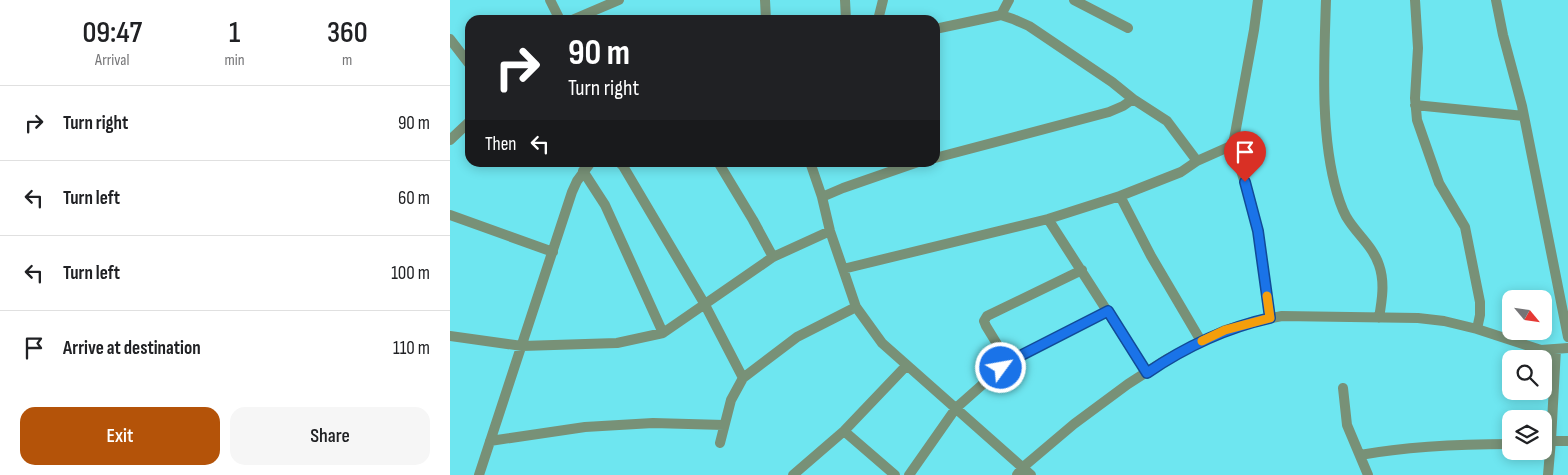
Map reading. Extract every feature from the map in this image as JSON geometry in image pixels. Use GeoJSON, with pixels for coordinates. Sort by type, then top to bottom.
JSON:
{"type":"FeatureCollection","features":[{"type":"Feature","properties":{"kind":"street"},"geometry":{"type":"LineString","coordinates":[[550,0],[558,15]]}},
{"type":"Feature","properties":{"kind":"street"},"geometry":{"type":"LineString","coordinates":[[584,15],[619,0]]}},
{"type":"Feature","properties":{"kind":"street"},"geometry":{"type":"LineString","coordinates":[[765,0],[766,15]]}},
{"type":"Feature","properties":{"kind":"street"},"geometry":{"type":"LineString","coordinates":[[845,0],[846,15]]}},
{"type":"Feature","properties":{"kind":"street"},"geometry":{"type":"LineString","coordinates":[[879,15],[883,0]]}},
{"type":"Feature","properties":{"kind":"street"},"geometry":{"type":"LineString","coordinates":[[1001,15],[1009,0]]}},
{"type":"Feature","properties":{"kind":"street"},"geometry":{"type":"LineString","coordinates":[[1074,0],[1128,28]]}},
{"type":"Feature","properties":{"kind":"street"},"geometry":{"type":"LineString","coordinates":[[1258,0],[1233,145],[1258,231],[1270,318]]}},
{"type":"Feature","properties":{"kind":"street"},"geometry":{"type":"LineString","coordinates":[[1326,0],[1324,65],[1326,122],[1330,162],[1337,193],[1348,221],[1366,242],[1379,265],[1383,292],[1379,318]]}},
{"type":"Feature","properties":{"kind":"street"},"geometry":{"type":"LineString","coordinates":[[1415,0],[1418,48],[1415,105],[1420,131],[1439,183],[1466,226],[1480,302],[1477,329]]}},
{"type":"Feature","properties":{"kind":"street"},"geometry":{"type":"LineString","coordinates":[[1496,0],[1524,116],[1568,337]]}},
{"type":"Feature","properties":{"kind":"street"},"geometry":{"type":"LineString","coordinates":[[940,28],[1001,15],[1029,26],[1167,121],[1197,161]]}},
{"type":"Feature","properties":{"kind":"street"},"geometry":{"type":"LineString","coordinates":[[450,40],[465,59]]}},
{"type":"Feature","properties":{"kind":"street"},"geometry":{"type":"LineString","coordinates":[[940,157],[1110,112],[1123,106],[1133,98]]}},
{"type":"Feature","properties":{"kind":"street"},"geometry":{"type":"LineString","coordinates":[[1415,105],[1524,116]]}},
{"type":"Feature","properties":{"kind":"street"},"geometry":{"type":"LineString","coordinates":[[450,140],[465,126]]}},
{"type":"Feature","properties":{"kind":"street"},"geometry":{"type":"LineString","coordinates":[[843,270],[1048,220],[1120,196],[1181,172],[1197,161],[1233,145]]}},
{"type":"Feature","properties":{"kind":"street"},"geometry":{"type":"LineString","coordinates":[[479,475],[572,192],[587,167]]}},
{"type":"Feature","properties":{"kind":"street"},"geometry":{"type":"LineString","coordinates":[[624,167],[704,303],[743,378]]}},
{"type":"Feature","properties":{"kind":"street"},"geometry":{"type":"LineString","coordinates":[[721,167],[773,257]]}},
{"type":"Feature","properties":{"kind":"street"},"geometry":{"type":"LineString","coordinates":[[812,167],[822,197],[830,231],[856,307],[882,343],[956,408],[1019,472],[1031,475]]}},
{"type":"Feature","properties":{"kind":"street"},"geometry":{"type":"LineString","coordinates":[[822,197],[902,167]]}},
{"type":"Feature","properties":{"kind":"street"},"geometry":{"type":"LineString","coordinates":[[583,172],[604,205],[663,333]]}},
{"type":"Feature","properties":{"kind":"street"},"geometry":{"type":"LineString","coordinates":[[1120,196],[1151,256],[1200,342]]}},
{"type":"Feature","properties":{"kind":"street"},"geometry":{"type":"LineString","coordinates":[[450,215],[553,252]]}},
{"type":"Feature","properties":{"kind":"street"},"geometry":{"type":"LineString","coordinates":[[1048,220],[1147,373]]}},
{"type":"Feature","properties":{"kind":"street"},"geometry":{"type":"LineString","coordinates":[[450,336],[522,346],[617,344],[663,333],[773,257],[830,231]]}},
{"type":"Feature","properties":{"kind":"street"},"geometry":{"type":"LineString","coordinates":[[1008,362],[986,326],[984,321],[987,316],[1082,270]]}},
{"type":"Feature","properties":{"kind":"street"},"geometry":{"type":"LineString","coordinates":[[720,443],[731,400],[743,378],[798,337],[856,307]]}},
{"type":"Feature","properties":{"kind":"street"},"geometry":{"type":"LineString","coordinates":[[909,475],[956,408],[1008,362],[1108,311]]}},
{"type":"Feature","properties":{"kind":"street"},"geometry":{"type":"LineString","coordinates":[[1019,472],[1074,424],[1128,384],[1167,359],[1225,330],[1270,318],[1282,316],[1379,318],[1398,316],[1436,320],[1477,329],[1541,350],[1568,348]]}},
{"type":"Feature","properties":{"kind":"street"},"geometry":{"type":"LineString","coordinates":[[1551,410],[1556,349]]}},
{"type":"Feature","properties":{"kind":"street"},"geometry":{"type":"LineString","coordinates":[[793,475],[844,431],[906,366]]}},
{"type":"Feature","properties":{"kind":"street"},"geometry":{"type":"LineString","coordinates":[[1343,388],[1347,425],[1368,475]]}},
{"type":"Feature","properties":{"kind":"street"},"geometry":{"type":"LineString","coordinates":[[490,441],[585,427],[653,423],[724,424]]}},
{"type":"Feature","properties":{"kind":"street"},"geometry":{"type":"LineString","coordinates":[[844,431],[895,475]]}},
{"type":"Feature","properties":{"kind":"street"},"geometry":{"type":"LineString","coordinates":[[1552,441],[1568,441]]}},
{"type":"Feature","properties":{"kind":"street"},"geometry":{"type":"LineString","coordinates":[[1360,455],[1456,444],[1502,444]]}},
{"type":"Feature","properties":{"kind":"street"},"geometry":{"type":"LineString","coordinates":[[1548,460],[1548,475]]}},
{"type":"Feature","properties":{"kind":"slow traffic"},"geometry":{"type":"LineString","coordinates":[[1202,341],[1225,330],[1270,318],[1267,296]]}},
{"type":"Feature","properties":{"kind":"route"},"geometry":{"type":"LineString","coordinates":[[1001,368],[1008,362],[1108,311],[1147,373],[1167,359],[1225,330],[1270,318],[1258,231],[1245,182]]}}]}
